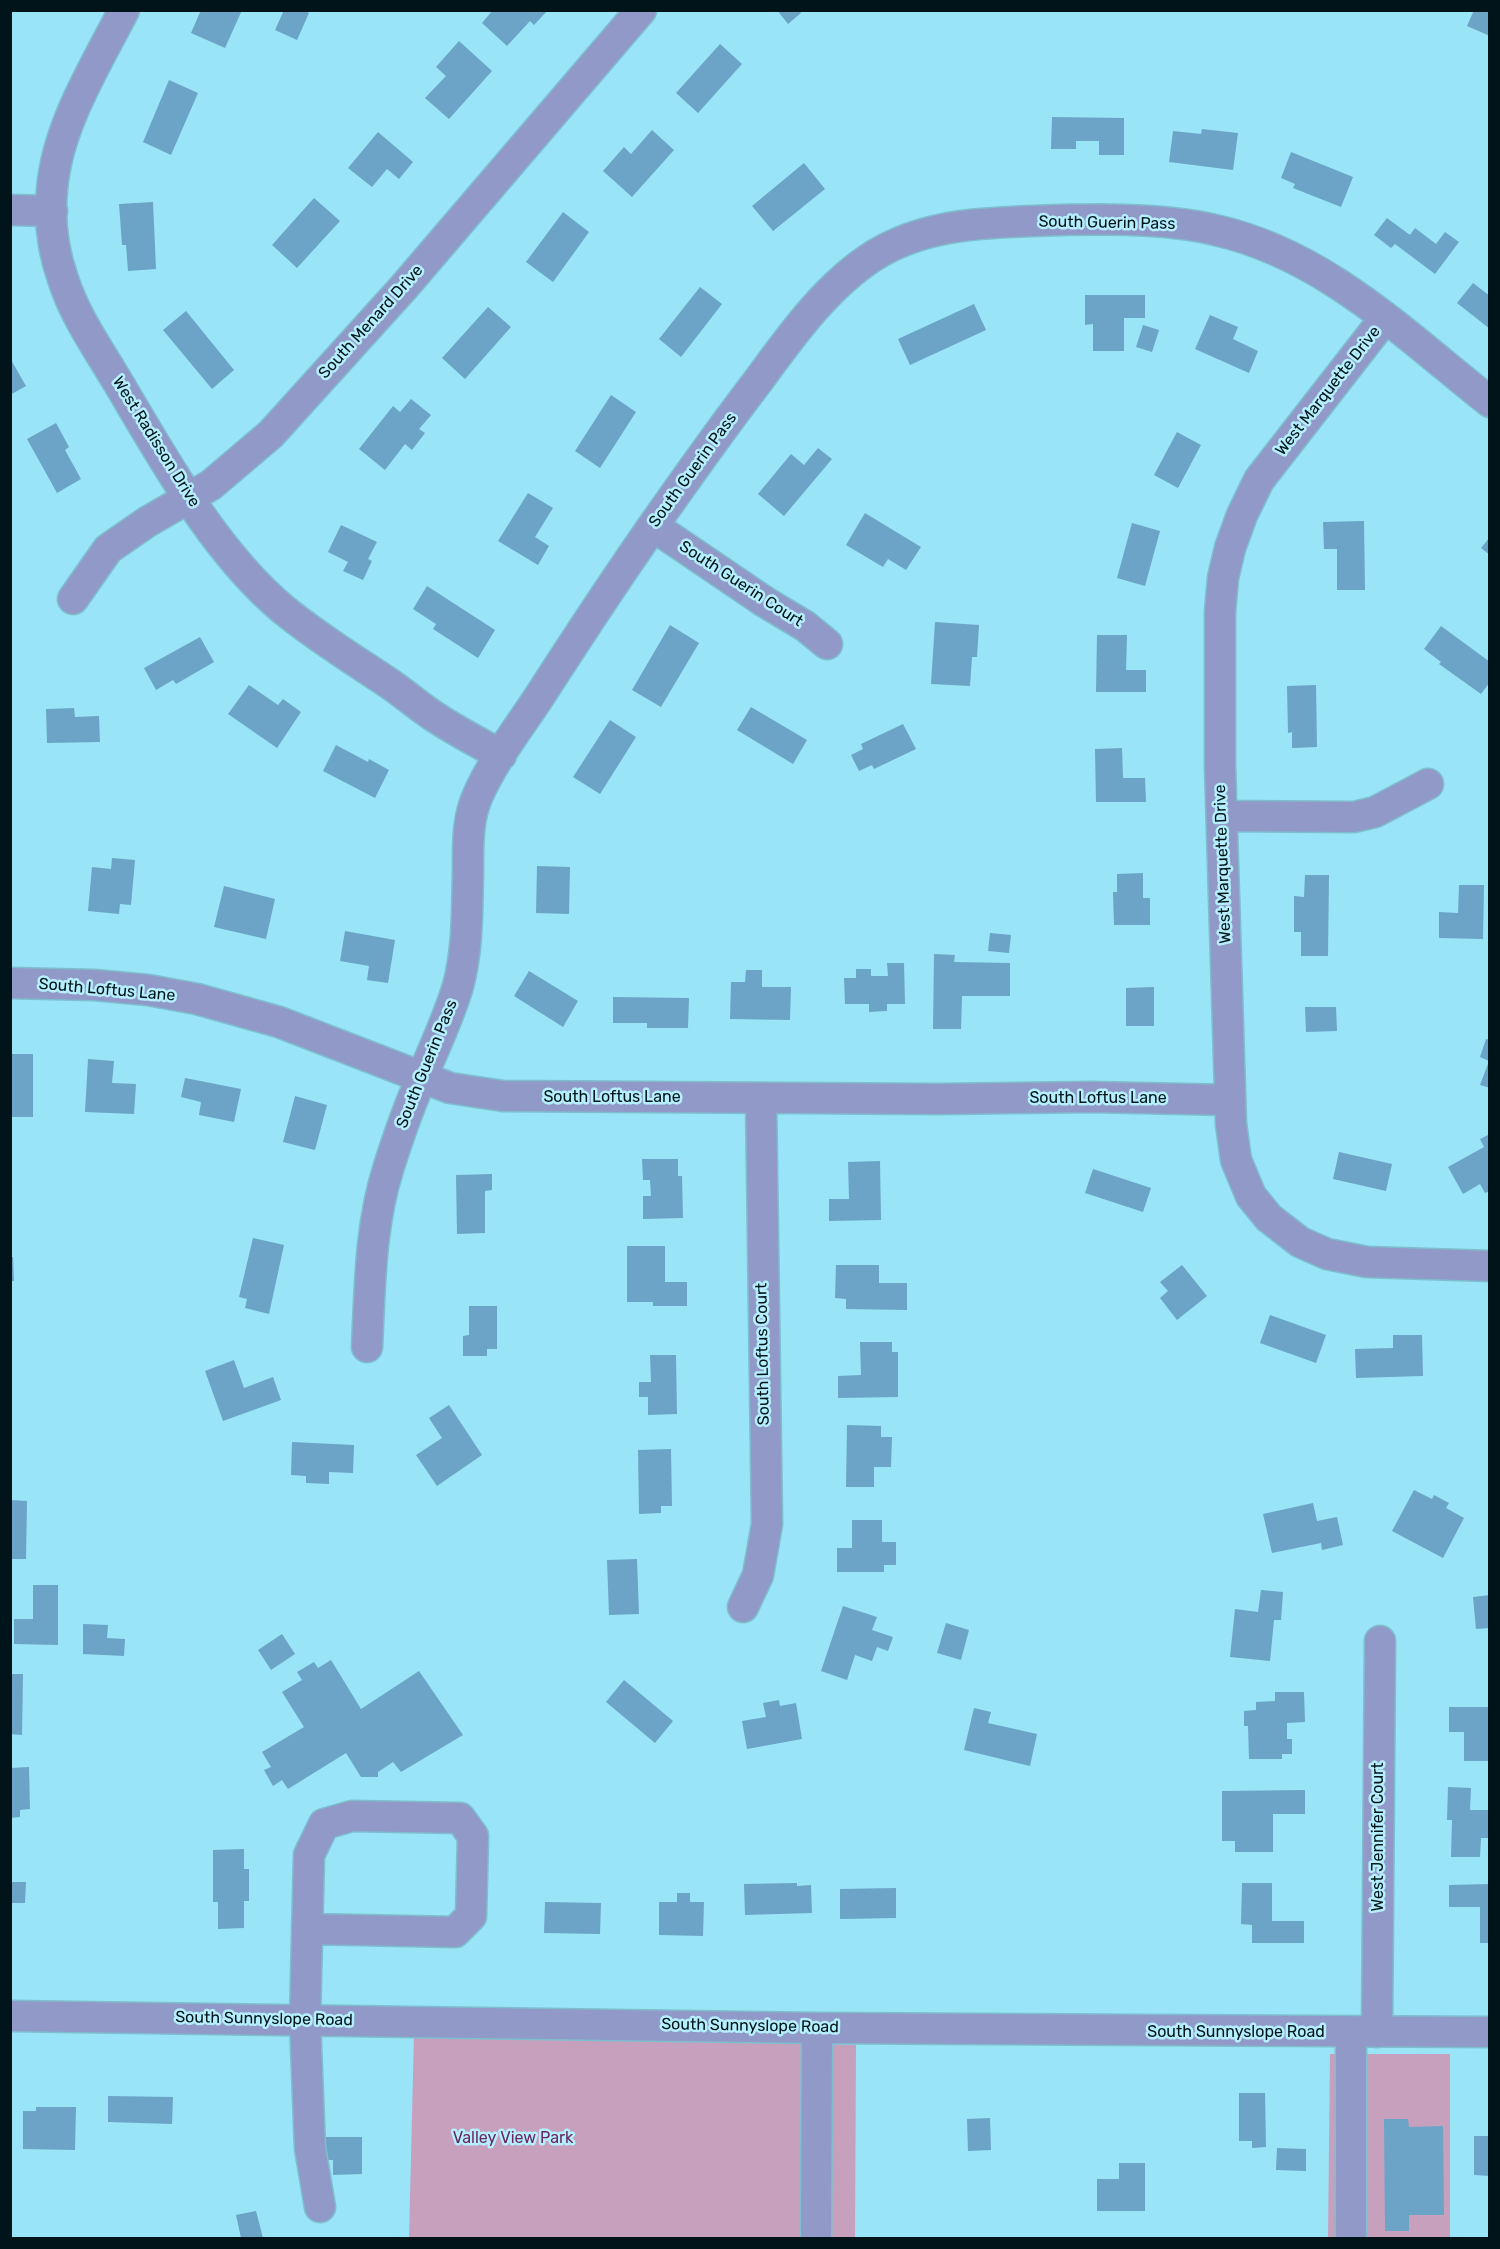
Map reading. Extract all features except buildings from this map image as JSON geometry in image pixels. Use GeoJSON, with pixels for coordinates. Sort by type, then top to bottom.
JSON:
{"type":"FeatureCollection","features":[{"type":"Feature","properties":{"kind":"street","name":"West Radisson Drive"},"geometry":{"type":"LineString","coordinates":[[124,10],[85,87],[66,131],[52,190],[51,231],[56,257],[63,281],[79,316],[147,431],[190,498],[224,546],[249,576],[283,609],[352,660],[393,686],[434,717],[501,755]]}},
{"type":"Feature","properties":{"kind":"street","name":"South Menard Drive"},"geometry":{"type":"LineString","coordinates":[[73,599],[108,549],[233,468],[270,434],[404,287],[641,10]]}},
{"type":"Feature","properties":{"kind":"street"},"geometry":{"type":"LineString","coordinates":[[10,210],[52,211]]}},
{"type":"Feature","properties":{"kind":"street","name":"South Guerin Pass"},"geometry":{"type":"LineString","coordinates":[[367,1347],[371,1255],[376,1217],[387,1170],[408,1110],[437,1045],[458,985],[465,948],[468,837],[471,814],[478,794],[586,623],[780,350],[827,294],[872,256],[911,236],[980,223],[1056,220],[1166,223],[1212,229],[1256,241],[1295,258],[1336,281],[1490,402]]}},
{"type":"Feature","properties":{"kind":"street","name":"West Marquette Drive"},"geometry":{"type":"LineString","coordinates":[[1385,318],[1259,480],[1242,515],[1230,548],[1220,612],[1221,816],[1231,1124],[1236,1160],[1251,1196],[1269,1218],[1300,1242],[1327,1254],[1367,1262],[1490,1266]]}},
{"type":"Feature","properties":{"kind":"street","name":"South Guerin Court"},"geometry":{"type":"LineString","coordinates":[[653,526],[739,585],[805,626],[827,644]]}},
{"type":"Feature","properties":{"kind":"street"},"geometry":{"type":"LineString","coordinates":[[1221,816],[1354,817],[1376,812],[1428,784]]}},
{"type":"Feature","properties":{"kind":"street","name":"South Loftus Lane"},"geometry":{"type":"LineString","coordinates":[[10,983],[94,985],[148,990],[197,999],[279,1022],[450,1088],[503,1096],[1092,1097],[1230,1100]]}},
{"type":"Feature","properties":{"kind":"street","name":"South Loftus Court"},"geometry":{"type":"LineString","coordinates":[[743,1607],[758,1575],[767,1524],[761,1098]]}},
{"type":"Feature","properties":{"kind":"street","name":"West Jennifer Court"},"geometry":{"type":"LineString","coordinates":[[1352,2238],[1364,2032],[1380,1641]]}},
{"type":"Feature","properties":{"kind":"street"},"geometry":{"type":"LineString","coordinates":[[307,1929],[455,1932],[471,1916],[473,1836],[460,1818],[352,1816],[324,1824],[309,1855],[307,1929],[305,2020],[310,2148],[320,2207]]}},
{"type":"Feature","properties":{"kind":"street","name":"South Sunnyslope Road"},"geometry":{"type":"LineString","coordinates":[[10,2016],[817,2028],[1490,2032]]}},
{"type":"Feature","properties":{"kind":"street"},"geometry":{"type":"LineString","coordinates":[[816,2238],[817,2028]]}},
{"type":"Feature","properties":{"kind":"green space","name":"Valley View Park"},"geometry":{"type":"Polygon","coordinates":[[[414,2035],[856,2045],[855,2238],[409,2238],[414,2035]]]}},
{"type":"Feature","properties":{"kind":"green space"},"geometry":{"type":"Polygon","coordinates":[[[1330,2054],[1450,2054],[1450,2238],[1328,2238],[1330,2054]]]}}]}
